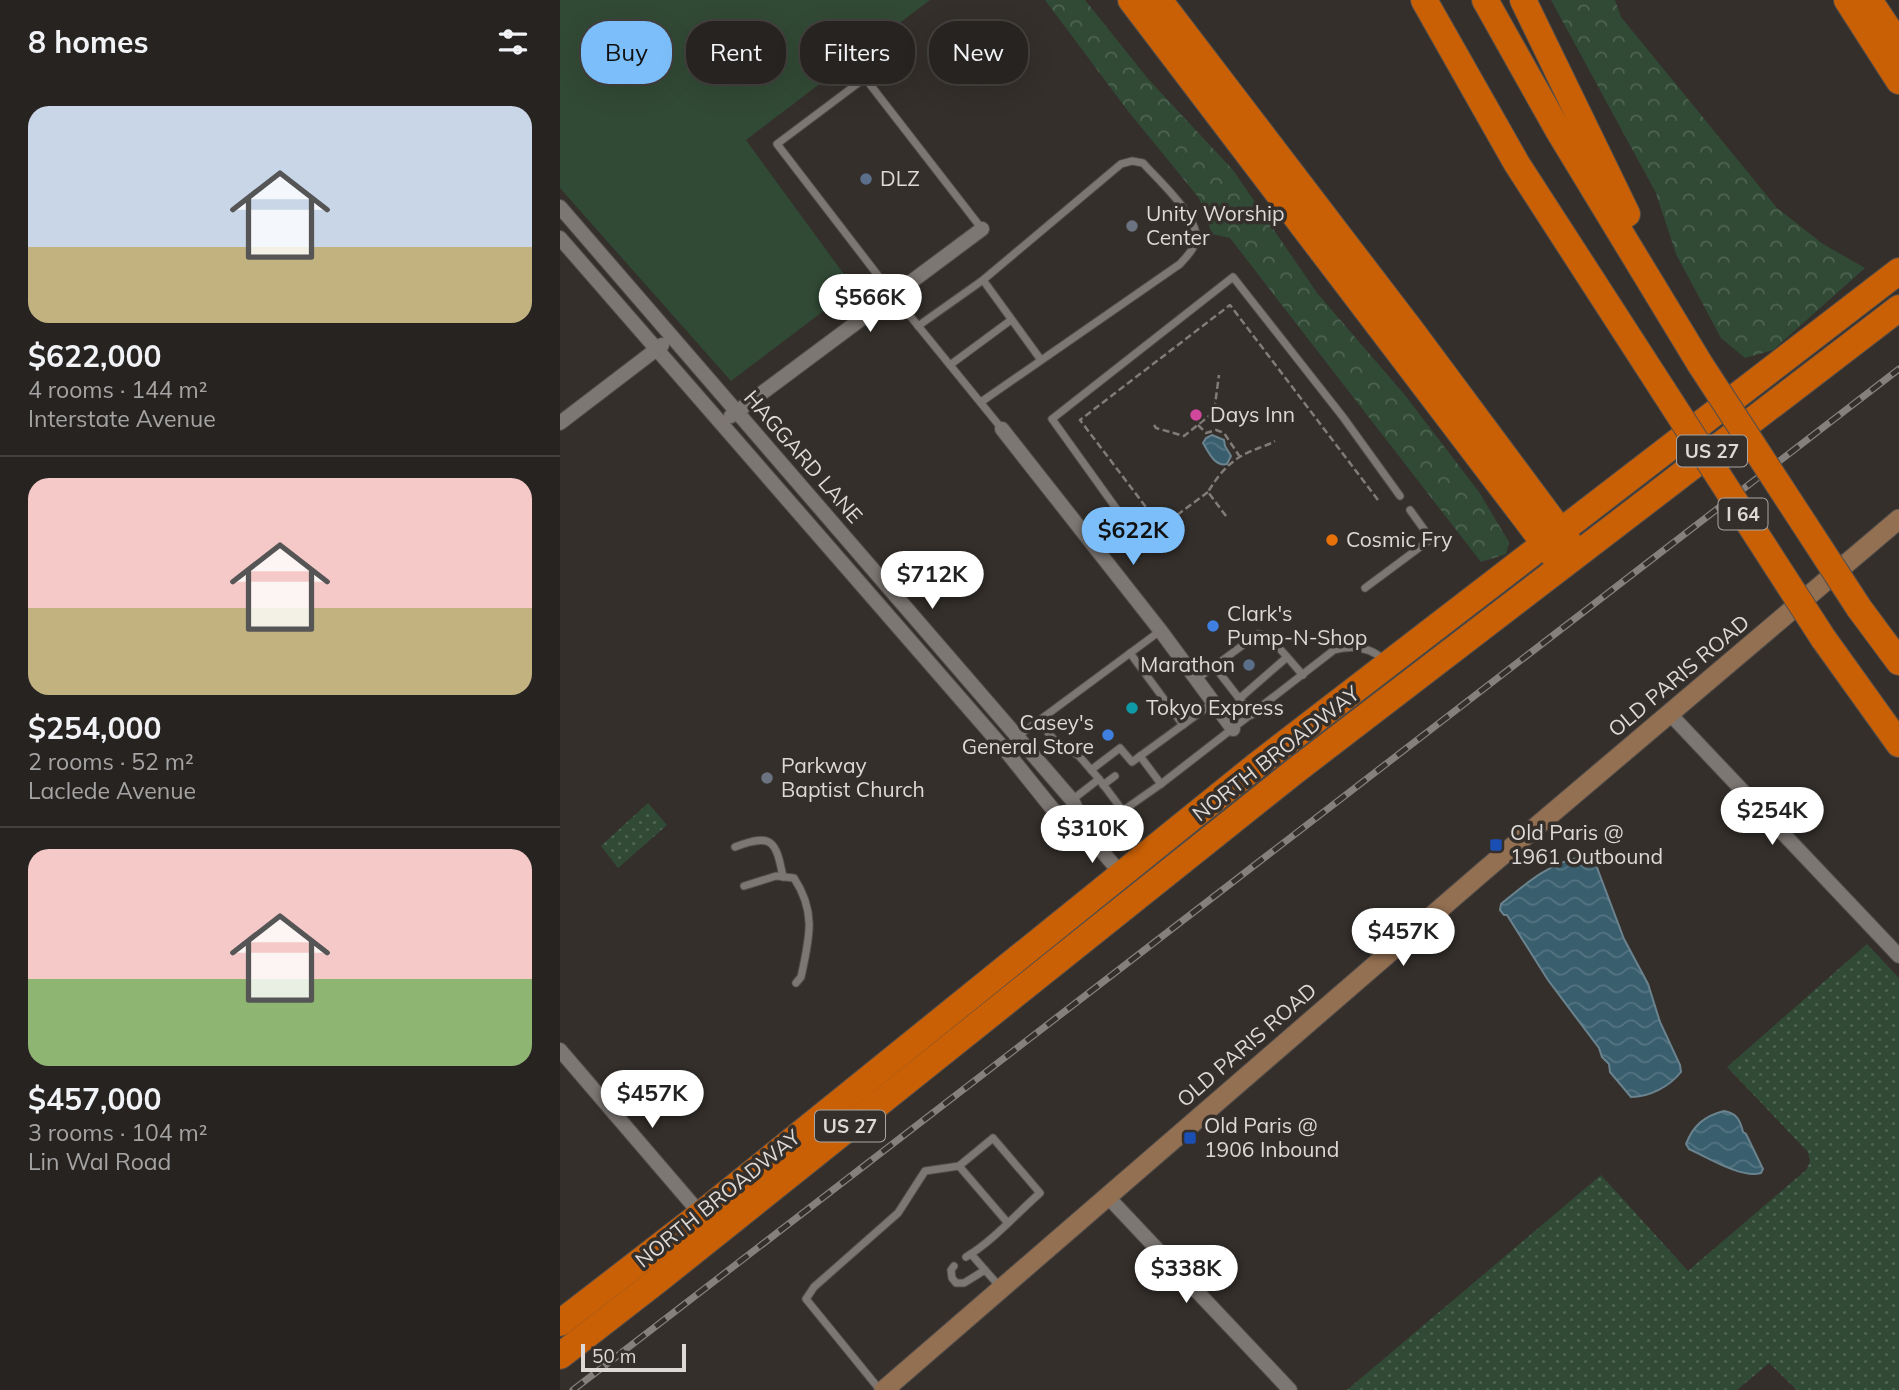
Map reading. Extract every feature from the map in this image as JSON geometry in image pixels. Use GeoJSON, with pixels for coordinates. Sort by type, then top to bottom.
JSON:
{"type":"FeatureCollection","features":[{"type":"Feature","properties":{"kind":"highway"},"geometry":{"type":"LineString","coordinates":[[1131,0],[1570,559]]}},
{"type":"Feature","properties":{"kind":"highway"},"geometry":{"type":"LineString","coordinates":[[1159,0],[1411,330],[1552,538]]}},
{"type":"Feature","properties":{"kind":"highway","name":"I 64"},"geometry":{"type":"LineString","coordinates":[[1423,0],[1517,164],[1823,638],[1899,744]]}},
{"type":"Feature","properties":{"kind":"highway","name":"I 64"},"geometry":{"type":"LineString","coordinates":[[1485,0],[1558,130],[1700,364],[1859,608],[1899,662]]}},
{"type":"Feature","properties":{"kind":"highway"},"geometry":{"type":"LineString","coordinates":[[1523,0],[1642,243],[1672,318]]}},
{"type":"Feature","properties":{"kind":"highway"},"geometry":{"type":"LineString","coordinates":[[1847,0],[1899,81]]}},
{"type":"Feature","properties":{"kind":"highway"},"geometry":{"type":"LineString","coordinates":[[1870,0],[1899,45]]}},
{"type":"Feature","properties":{"kind":"highway","name":"NORTH BROADWAY"},"geometry":{"type":"LineString","coordinates":[[560,1356],[708,1224],[844,1114],[1122,874],[1258,765],[1899,271]]}},
{"type":"Feature","properties":{"kind":"highway","name":"NORTH BROADWAY"},"geometry":{"type":"LineString","coordinates":[[844,1114],[1138,895],[1570,559],[1899,308]]}},
{"type":"Feature","properties":{"kind":"highway","name":"NORTH BROADWAY"},"geometry":{"type":"LineString","coordinates":[[560,1323],[708,1224]]}},
{"type":"Feature","properties":{"kind":"street","name":"HAGGARD LANE"},"geometry":{"type":"LineString","coordinates":[[560,207],[1072,800],[1088,835]]}},
{"type":"Feature","properties":{"kind":"street"},"geometry":{"type":"LineString","coordinates":[[720,424],[982,229]]}},
{"type":"Feature","properties":{"kind":"street","name":"HAGGARD LANE"},"geometry":{"type":"LineString","coordinates":[[560,238],[949,685],[1055,812],[1088,835],[1138,895]]}},
{"type":"Feature","properties":{"kind":"street"},"geometry":{"type":"LineString","coordinates":[[560,423],[656,350],[670,336]]}},
{"type":"Feature","properties":{"kind":"street"},"geometry":{"type":"LineString","coordinates":[[1002,429],[1160,630],[1233,729]]}},
{"type":"Feature","properties":{"kind":"street","name":"OLD PARIS ROAD"},"geometry":{"type":"LineString","coordinates":[[882,1390],[1899,519]]}},
{"type":"Feature","properties":{"kind":"street"},"geometry":{"type":"LineString","coordinates":[[1670,714],[1899,956]]}},
{"type":"Feature","properties":{"kind":"street"},"geometry":{"type":"LineString","coordinates":[[560,1050],[708,1224]]}},
{"type":"Feature","properties":{"kind":"street"},"geometry":{"type":"LineString","coordinates":[[1107,1196],[1290,1390]]}},
{"type":"Feature","properties":{"kind":"lane"},"geometry":{"type":"LineString","coordinates":[[982,229],[865,78],[777,144],[893,295],[1002,429]]}},
{"type":"Feature","properties":{"kind":"lane"},"geometry":{"type":"LineString","coordinates":[[918,326],[983,280],[1121,164],[1132,160],[1143,163],[1193,220],[1196,241],[1180,264],[981,402]]}},
{"type":"Feature","properties":{"kind":"lane"},"geometry":{"type":"LineString","coordinates":[[599,283],[614,270]]}},
{"type":"Feature","properties":{"kind":"lane"},"geometry":{"type":"LineString","coordinates":[[1141,543],[1052,419],[1233,277],[1343,417],[1400,496]]}},
{"type":"Feature","properties":{"kind":"lane"},"geometry":{"type":"LineString","coordinates":[[983,280],[1041,360]]}},
{"type":"Feature","properties":{"kind":"lane"},"geometry":{"type":"LineString","coordinates":[[950,365],[1011,320]]}},
{"type":"Feature","properties":{"kind":"lane"},"geometry":{"type":"LineString","coordinates":[[1365,588],[1431,539],[1410,510]]}},
{"type":"Feature","properties":{"kind":"lane"},"geometry":{"type":"LineString","coordinates":[[809,525],[824,513]]}},
{"type":"Feature","properties":{"kind":"lane"},"geometry":{"type":"LineString","coordinates":[[867,593],[882,580]]}},
{"type":"Feature","properties":{"kind":"lane"},"geometry":{"type":"LineString","coordinates":[[1017,736],[1160,630]]}},
{"type":"Feature","properties":{"kind":"lane"},"geometry":{"type":"LineString","coordinates":[[1197,680],[1258,634],[1265,634],[1271,639],[1303,675]]}},
{"type":"Feature","properties":{"kind":"lane"},"geometry":{"type":"LineString","coordinates":[[1088,835],[1161,784],[1334,650],[1343,647],[1367,649],[1382,658],[1388,666]]}},
{"type":"Feature","properties":{"kind":"lane"},"geometry":{"type":"LineString","coordinates":[[1130,653],[1182,725]]}},
{"type":"Feature","properties":{"kind":"lane"},"geometry":{"type":"LineString","coordinates":[[1239,699],[1286,658]]}},
{"type":"Feature","properties":{"kind":"lane"},"geometry":{"type":"LineString","coordinates":[[1214,666],[1252,715]]}},
{"type":"Feature","properties":{"kind":"lane"},"geometry":{"type":"LineString","coordinates":[[949,685],[963,673]]}},
{"type":"Feature","properties":{"kind":"lane"},"geometry":{"type":"LineString","coordinates":[[1091,770],[1120,748],[1130,764],[1213,702]]}},
{"type":"Feature","properties":{"kind":"lane"},"geometry":{"type":"LineString","coordinates":[[1038,721],[1058,743],[1079,756],[1123,811]]}},
{"type":"Feature","properties":{"kind":"lane"},"geometry":{"type":"LineString","coordinates":[[1015,762],[1030,751]]}},
{"type":"Feature","properties":{"kind":"lane"},"geometry":{"type":"LineString","coordinates":[[1140,756],[1161,784]]}},
{"type":"Feature","properties":{"kind":"lane"},"geometry":{"type":"LineString","coordinates":[[1072,800],[1115,776]]}},
{"type":"Feature","properties":{"kind":"lane"},"geometry":{"type":"LineString","coordinates":[[735,847],[758,840],[770,842],[778,849],[783,877]]}},
{"type":"Feature","properties":{"kind":"lane"},"geometry":{"type":"LineString","coordinates":[[744,886],[776,876],[794,878],[802,890],[810,914],[810,933],[801,978],[796,983]]}},
{"type":"Feature","properties":{"kind":"lane"},"geometry":{"type":"LineString","coordinates":[[882,1390],[806,1299],[814,1286],[898,1213],[925,1171],[959,1166],[993,1138],[1040,1193],[984,1247],[969,1255],[1001,1288]]}},
{"type":"Feature","properties":{"kind":"lane"},"geometry":{"type":"LineString","coordinates":[[959,1166],[1007,1222]]}},
{"type":"Feature","properties":{"kind":"lane"},"geometry":{"type":"LineString","coordinates":[[954,1266],[951,1278],[956,1283],[964,1283],[985,1270]]}},
{"type":"Feature","properties":{"kind":"path"},"geometry":{"type":"LineString","coordinates":[[1161,527],[1080,420],[1230,306],[1378,500]]}},
{"type":"Feature","properties":{"kind":"path"},"geometry":{"type":"LineString","coordinates":[[1154,425],[1156,428],[1184,436],[1214,412],[1219,376]]}},
{"type":"Feature","properties":{"kind":"path"},"geometry":{"type":"LineString","coordinates":[[1123,387],[1127,392]]}},
{"type":"Feature","properties":{"kind":"path"},"geometry":{"type":"LineString","coordinates":[[1198,425],[1206,433],[1216,430],[1224,433],[1240,457]]}},
{"type":"Feature","properties":{"kind":"path"},"geometry":{"type":"LineString","coordinates":[[1095,440],[1099,437]]}},
{"type":"Feature","properties":{"kind":"path"},"geometry":{"type":"LineString","coordinates":[[1141,543],[1208,492],[1218,474],[1240,457],[1275,441]]}},
{"type":"Feature","properties":{"kind":"path"},"geometry":{"type":"LineString","coordinates":[[1208,492],[1226,516]]}},
{"type":"Feature","properties":{"kind":"green space"},"geometry":{"type":"Polygon","coordinates":[[[560,0],[930,0],[902,21],[800,21],[800,84],[820,84],[746,140],[854,288],[731,381],[560,188],[560,0]]]}},
{"type":"Feature","properties":{"kind":"green space"},"geometry":{"type":"Polygon","coordinates":[[[1045,0],[1085,0],[1149,80],[1233,170],[1317,293],[1404,394],[1479,492],[1509,542],[1506,554],[1481,562],[1230,238],[1212,234],[1199,198],[1128,111],[1045,0]]]}},
{"type":"Feature","properties":{"kind":"green space"},"geometry":{"type":"Polygon","coordinates":[[[1551,0],[1615,0],[1621,17],[1777,208],[1823,244],[1865,268],[1773,350],[1745,358],[1721,338],[1676,254],[1656,193],[1551,0]]]}},
{"type":"Feature","properties":{"kind":"green space"},"geometry":{"type":"Polygon","coordinates":[[[648,803],[667,825],[618,868],[601,846],[648,803]]]}},
{"type":"Feature","properties":{"kind":"green space"},"geometry":{"type":"Polygon","coordinates":[[[1867,944],[1899,978],[1899,1390],[1797,1390],[1769,1363],[1737,1390],[1347,1390],[1601,1175],[1688,1271],[1806,1170],[1810,1162],[1808,1152],[1727,1067],[1867,944]]]}},
{"type":"Feature","properties":{"kind":"water"},"geometry":{"type":"Polygon","coordinates":[[[1212,435],[1224,440],[1231,456],[1227,464],[1216,461],[1203,443],[1212,435]]]}},
{"type":"Feature","properties":{"kind":"water"},"geometry":{"type":"Polygon","coordinates":[[[1584,857],[1596,865],[1624,939],[1648,984],[1660,1022],[1680,1065],[1681,1072],[1671,1082],[1645,1095],[1631,1097],[1610,1072],[1609,1064],[1602,1057],[1599,1048],[1548,980],[1507,915],[1500,910],[1501,904],[1540,874],[1561,863],[1584,857]]]}},
{"type":"Feature","properties":{"kind":"water"},"geometry":{"type":"Polygon","coordinates":[[[1724,1111],[1732,1113],[1739,1120],[1763,1169],[1761,1173],[1735,1170],[1689,1149],[1686,1144],[1700,1123],[1724,1111]]]}},
{"type":"Feature","properties":{"kind":"railway"},"geometry":{"type":"LineString","coordinates":[[573,1390],[1899,369]]}},
{"type":"Feature","properties":{"kind":"place","name":"DLZ"},"geometry":{"type":"Point","coordinates":[866,179]}},
{"type":"Feature","properties":{"kind":"place","name":"Unity Worship Center"},"geometry":{"type":"Point","coordinates":[1132,226]}},
{"type":"Feature","properties":{"kind":"place","name":"Days Inn"},"geometry":{"type":"Point","coordinates":[1196,415]}},
{"type":"Feature","properties":{"kind":"place","name":"Cosmic Fry"},"geometry":{"type":"Point","coordinates":[1332,540]}},
{"type":"Feature","properties":{"kind":"place","name":"Clark's Pump-N-Shop"},"geometry":{"type":"Point","coordinates":[1213,626]}},
{"type":"Feature","properties":{"kind":"place","name":"Marathon"},"geometry":{"type":"Point","coordinates":[1249,665]}},
{"type":"Feature","properties":{"kind":"place","name":"Tokyo Express"},"geometry":{"type":"Point","coordinates":[1132,708]}},
{"type":"Feature","properties":{"kind":"place","name":"Casey's General Store"},"geometry":{"type":"Point","coordinates":[1108,735]}},
{"type":"Feature","properties":{"kind":"place","name":"Parkway Baptist Church"},"geometry":{"type":"Point","coordinates":[767,778]}},
{"type":"Feature","properties":{"kind":"place","name":"Old Paris @ 1961 Outbound"},"geometry":{"type":"Point","coordinates":[1496,845]}},
{"type":"Feature","properties":{"kind":"place","name":"Old Paris @ 1906 Inbound"},"geometry":{"type":"Point","coordinates":[1190,1138]}}]}
